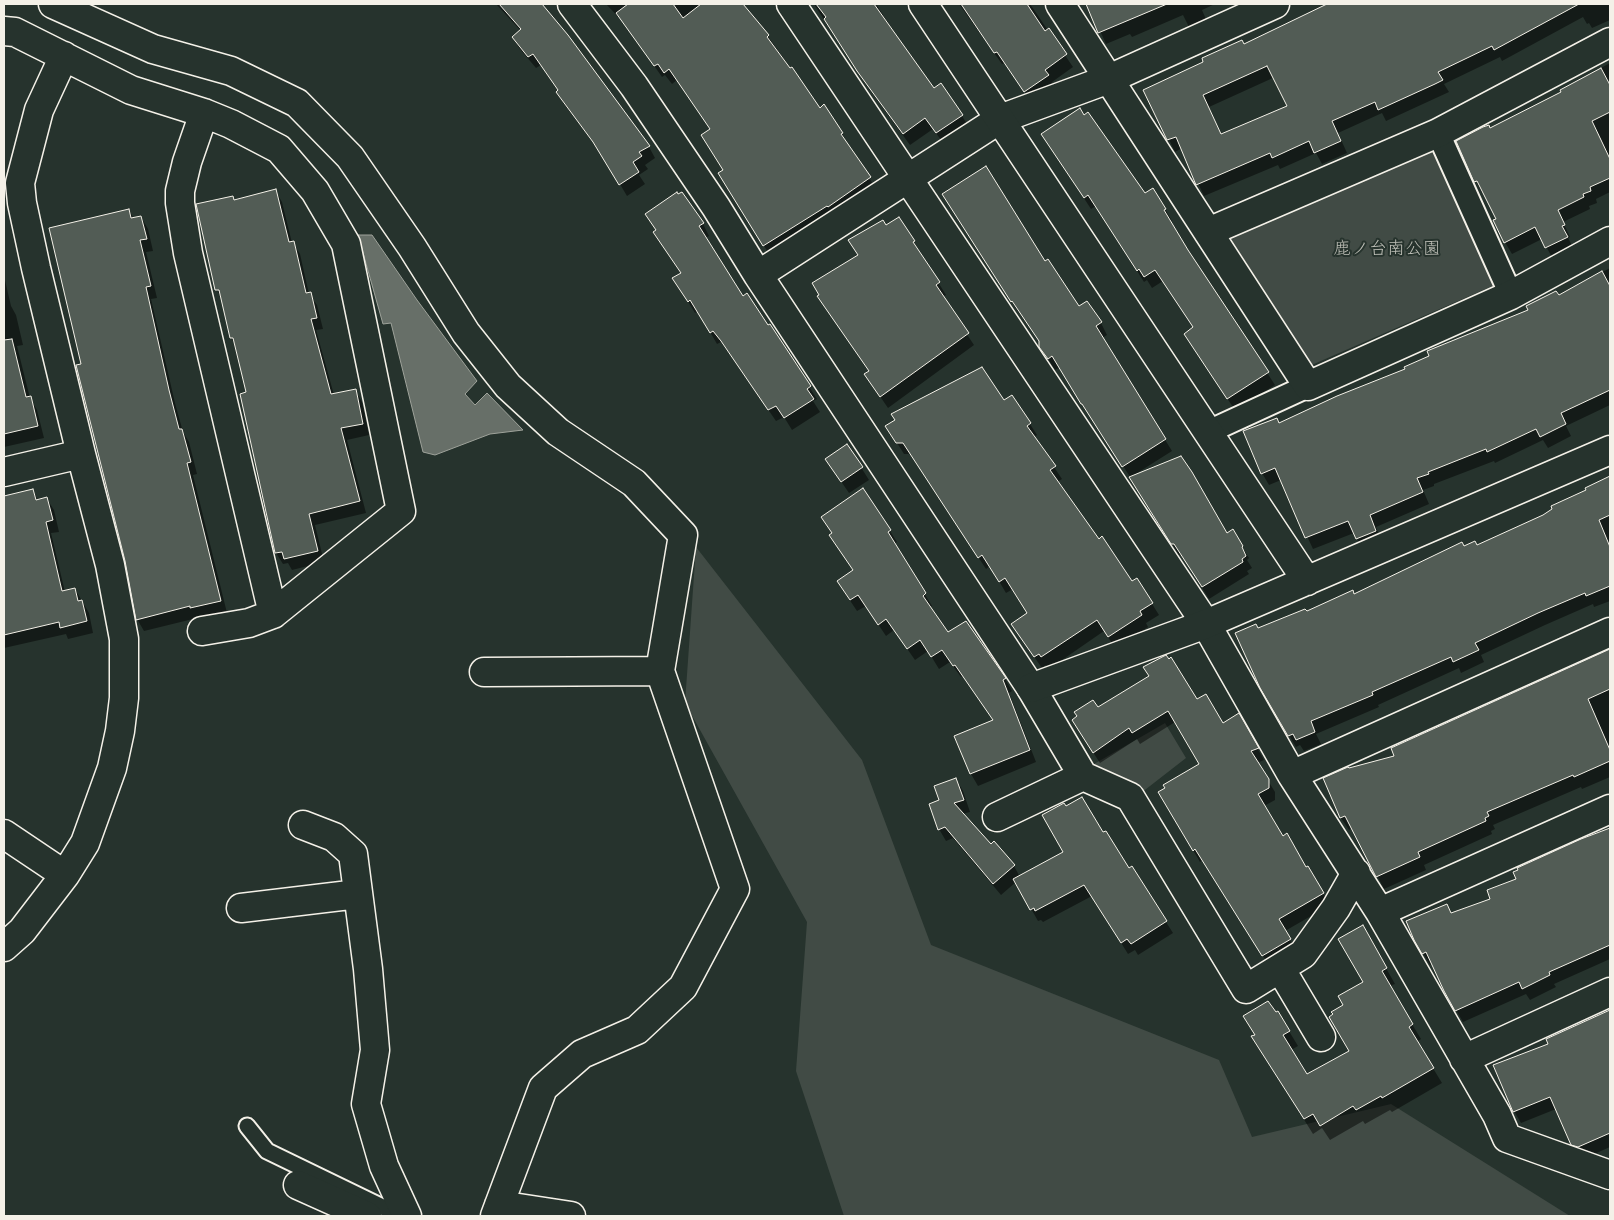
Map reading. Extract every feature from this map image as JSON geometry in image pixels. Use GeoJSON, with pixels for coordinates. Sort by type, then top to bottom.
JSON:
{"type":"FeatureCollection","features":[{"type":"Feature","properties":{"kind":"street"},"geometry":{"type":"LineString","coordinates":[[53,4],[153,49],[231,71],[297,103],[350,157],[412,247],[466,333],[508,386],[558,432],[634,483],[684,536],[660,671],[735,889],[684,987],[637,1030],[582,1054],[543,1088],[497,1211],[571,1216]]}},
{"type":"Feature","properties":{"kind":"street"},"geometry":{"type":"LineString","coordinates":[[572,4],[634,86],[716,207],[758,275],[1030,688],[1083,776],[1130,796],[1246,990],[1304,954],[1336,908],[1356,873]]}},
{"type":"Feature","properties":{"kind":"street"},"geometry":{"type":"LineString","coordinates":[[790,4],[1206,624],[1292,775],[1380,912],[1497,1115],[1507,1138],[1610,1175]]}},
{"type":"Feature","properties":{"kind":"street"},"geometry":{"type":"LineString","coordinates":[[923,4],[1306,582]]}},
{"type":"Feature","properties":{"kind":"street"},"geometry":{"type":"LineString","coordinates":[[1060,4],[1308,386]]}},
{"type":"Feature","properties":{"kind":"street"},"geometry":{"type":"LineString","coordinates":[[758,275],[1000,119],[1109,79],[1275,4]]}},
{"type":"Feature","properties":{"kind":"street"},"geometry":{"type":"LineString","coordinates":[[4,31],[15,32],[131,90],[204,113],[231,124],[279,149],[315,192],[346,244],[401,511],[273,614],[248,623],[202,631]]}},
{"type":"Feature","properties":{"kind":"street"},"geometry":{"type":"LineString","coordinates":[[1208,232],[1438,134],[1610,42]]}},
{"type":"Feature","properties":{"kind":"street"},"geometry":{"type":"LineString","coordinates":[[4,947],[22,931],[65,875],[85,843],[112,768],[120,731],[124,698],[124,639],[110,565],[36,268],[22,204],[20,183],[39,110],[64,56]]}},
{"type":"Feature","properties":{"kind":"street"},"geometry":{"type":"LineString","coordinates":[[204,113],[187,162],[180,191],[180,203],[188,253],[273,614]]}},
{"type":"Feature","properties":{"kind":"street"},"geometry":{"type":"LineString","coordinates":[[1438,134],[1511,295]]}},
{"type":"Feature","properties":{"kind":"street"},"geometry":{"type":"LineString","coordinates":[[1208,432],[1511,295],[1610,241]]}},
{"type":"Feature","properties":{"kind":"street"},"geometry":{"type":"LineString","coordinates":[[1030,688],[1206,624],[1610,450]]}},
{"type":"Feature","properties":{"kind":"street"},"geometry":{"type":"LineString","coordinates":[[4,472],[81,454]]}},
{"type":"Feature","properties":{"kind":"street"},"geometry":{"type":"LineString","coordinates":[[1292,775],[1610,632]]}},
{"type":"Feature","properties":{"kind":"street"},"geometry":{"type":"LineString","coordinates":[[484,672],[660,671]]}},
{"type":"Feature","properties":{"kind":"street"},"geometry":{"type":"LineString","coordinates":[[997,817],[1083,776]]}},
{"type":"Feature","properties":{"kind":"street"},"geometry":{"type":"LineString","coordinates":[[1380,912],[1610,809]]}},
{"type":"Feature","properties":{"kind":"street"},"geometry":{"type":"LineString","coordinates":[[303,825],[334,837],[353,854],[368,969],[375,1050],[366,1104],[384,1166],[407,1216]]}},
{"type":"Feature","properties":{"kind":"street"},"geometry":{"type":"LineString","coordinates":[[4,834],[65,875]]}},
{"type":"Feature","properties":{"kind":"street"},"geometry":{"type":"LineString","coordinates":[[241,908],[358,894]]}},
{"type":"Feature","properties":{"kind":"street"},"geometry":{"type":"LineString","coordinates":[[1280,968],[1321,1037]]}},
{"type":"Feature","properties":{"kind":"street"},"geometry":{"type":"LineString","coordinates":[[1464,1058],[1610,992]]}},
{"type":"Feature","properties":{"kind":"street"},"geometry":{"type":"LineString","coordinates":[[298,1185],[367,1216]]}},
{"type":"Feature","properties":{"kind":"lane"},"geometry":{"type":"LineString","coordinates":[[247,1126],[267,1151],[401,1216]]}},
{"type":"Feature","properties":{"kind":"green space","name":"鹿ノ台南公園"},"geometry":{"type":"Polygon","coordinates":[[[1432,145],[1497,284],[1307,367],[1228,236],[1432,145]]]}},
{"type":"Feature","properties":{"kind":"green space"},"geometry":{"type":"Polygon","coordinates":[[[696,547],[862,760],[931,945],[1219,1060],[1252,1137],[1391,1104],[1570,1216],[844,1216],[796,1071],[807,922],[685,703],[696,547]]]}},
{"type":"Feature","properties":{"kind":"green space"},"geometry":{"type":"Polygon","coordinates":[[[1165,723],[1186,758],[1141,793],[1131,781],[1094,764],[1165,723]]]}},
{"type":"Feature","properties":{"kind":"shaded area"},"geometry":{"type":"Polygon","coordinates":[[[358,235],[372,235],[477,381],[465,394],[475,405],[487,393],[523,430],[490,434],[435,455],[423,452],[391,323],[383,324],[358,235]]]}},
{"type":"Feature","properties":{"kind":"building"},"geometry":{"type":"Polygon","coordinates":[[[499,4],[542,4],[568,35],[650,146],[639,152],[642,156],[633,162],[639,172],[619,185],[593,142],[556,92],[558,90],[533,54],[528,57],[512,37],[521,29],[499,4]]]}},
{"type":"Feature","properties":{"kind":"building"},"geometry":{"type":"Polygon","coordinates":[[[628,4],[673,4],[683,18],[701,4],[743,4],[769,35],[767,37],[790,68],[792,67],[820,108],[824,104],[843,133],[841,134],[871,177],[828,207],[763,246],[718,173],[723,170],[701,135],[710,129],[669,69],[664,73],[658,64],[654,66],[616,13],[628,4]]]}},
{"type":"Feature","properties":{"kind":"building"},"geometry":{"type":"Polygon","coordinates":[[[816,4],[874,4],[934,88],[941,83],[963,115],[936,133],[925,118],[903,134],[857,71],[824,19],[826,17],[816,4]]]}},
{"type":"Feature","properties":{"kind":"building"},"geometry":{"type":"Polygon","coordinates":[[[961,4],[1027,4],[1045,31],[1049,28],[1067,54],[1045,70],[1049,75],[1024,92],[997,52],[994,53],[961,4]]]}},
{"type":"Feature","properties":{"kind":"building"},"geometry":{"type":"Polygon","coordinates":[[[1086,4],[1167,4],[1098,33],[1086,4]]]}},
{"type":"Feature","properties":{"kind":"building"},"geometry":{"type":"Polygon","coordinates":[[[1327,4],[1579,4],[1494,50],[1492,46],[1438,72],[1443,80],[1435,84],[1378,110],[1375,102],[1332,121],[1341,141],[1314,153],[1309,141],[1272,158],[1270,153],[1196,185],[1176,137],[1167,140],[1143,90],[1203,62],[1202,58],[1242,40],[1244,44],[1327,4]],[[1267,66],[1203,95],[1221,134],[1287,106],[1267,66]]]}},
{"type":"Feature","properties":{"kind":"building"},"geometry":{"type":"Polygon","coordinates":[[[1601,68],[1610,85],[1610,112],[1592,121],[1610,159],[1610,178],[1590,187],[1591,191],[1583,194],[1584,197],[1558,210],[1565,225],[1562,226],[1568,237],[1545,248],[1535,227],[1504,243],[1493,220],[1496,219],[1477,181],[1474,182],[1456,141],[1483,127],[1489,125],[1490,128],[1561,92],[1560,90],[1601,68]]]}},
{"type":"Feature","properties":{"kind":"building"},"geometry":{"type":"Polygon","coordinates":[[[1080,108],[1084,115],[1088,112],[1145,193],[1153,188],[1188,250],[1269,372],[1227,399],[1184,334],[1193,327],[1155,270],[1144,277],[1139,269],[1137,271],[1088,195],[1084,198],[1041,134],[1080,108]]]}},
{"type":"Feature","properties":{"kind":"building"},"geometry":{"type":"Polygon","coordinates":[[[986,166],[1045,261],[1048,259],[1079,306],[1087,301],[1102,322],[1096,326],[1166,439],[1122,467],[1052,356],[1048,359],[1039,347],[1039,341],[1011,302],[942,194],[986,166]]]}},
{"type":"Feature","properties":{"kind":"building"},"geometry":{"type":"Polygon","coordinates":[[[276,189],[289,242],[294,241],[306,293],[311,292],[317,318],[311,319],[331,394],[356,389],[363,424],[341,428],[360,501],[309,514],[318,551],[284,559],[282,552],[275,553],[240,394],[246,392],[233,338],[230,338],[219,290],[215,290],[196,204],[233,196],[234,200],[276,189]]]}},
{"type":"Feature","properties":{"kind":"building"},"geometry":{"type":"Polygon","coordinates":[[[677,192],[678,194],[682,192],[704,223],[699,226],[743,296],[747,293],[811,386],[807,389],[814,399],[784,418],[776,406],[768,410],[721,341],[713,331],[710,333],[690,300],[688,302],[672,278],[681,273],[653,232],[656,230],[645,214],[677,192]]]}},
{"type":"Feature","properties":{"kind":"building"},"geometry":{"type":"Polygon","coordinates":[[[129,209],[131,218],[141,216],[147,239],[140,240],[151,286],[146,287],[179,429],[182,429],[191,462],[187,463],[221,601],[190,608],[190,606],[136,620],[125,561],[76,365],[81,364],[49,228],[129,209]]]}},
{"type":"Feature","properties":{"kind":"building"},"geometry":{"type":"Polygon","coordinates":[[[899,217],[940,282],[936,285],[969,333],[880,397],[864,374],[869,371],[817,296],[819,295],[812,283],[858,255],[848,240],[883,220],[886,225],[899,217]]]}},
{"type":"Feature","properties":{"kind":"building"},"geometry":{"type":"Polygon","coordinates":[[[1602,271],[1610,286],[1610,390],[1561,413],[1566,424],[1540,437],[1536,429],[1487,452],[1486,449],[1417,478],[1423,492],[1370,515],[1376,531],[1356,539],[1348,521],[1305,538],[1275,468],[1261,474],[1243,431],[1277,418],[1279,423],[1337,396],[1405,369],[1404,367],[1429,356],[1427,351],[1528,310],[1526,306],[1556,291],[1559,295],[1602,271]]]}},
{"type":"Feature","properties":{"kind":"building"},"geometry":{"type":"Polygon","coordinates":[[[12,339],[26,397],[31,396],[38,426],[4,434],[4,340],[12,339]]]}},
{"type":"Feature","properties":{"kind":"building"},"geometry":{"type":"Polygon","coordinates":[[[982,367],[1004,400],[1012,395],[1031,423],[1027,426],[1056,466],[1050,470],[1099,539],[1102,536],[1132,581],[1137,578],[1153,603],[1140,611],[1142,615],[1108,637],[1097,620],[1041,657],[1039,654],[1034,657],[1011,624],[1027,613],[1005,578],[999,582],[982,555],[978,558],[903,443],[896,443],[885,426],[895,420],[891,414],[982,367]]]}},
{"type":"Feature","properties":{"kind":"building"},"geometry":{"type":"Polygon","coordinates":[[[847,444],[863,467],[841,482],[825,459],[847,444]]]}},
{"type":"Feature","properties":{"kind":"building"},"geometry":{"type":"Polygon","coordinates":[[[1181,456],[1227,533],[1233,529],[1243,546],[1246,556],[1242,559],[1243,562],[1202,587],[1174,544],[1171,544],[1129,477],[1181,456]]]}},
{"type":"Feature","properties":{"kind":"building"},"geometry":{"type":"Polygon","coordinates":[[[1610,476],[1610,515],[1599,520],[1610,547],[1610,586],[1586,596],[1585,593],[1538,613],[1475,643],[1479,650],[1453,662],[1451,657],[1372,692],[1373,695],[1311,721],[1315,732],[1296,740],[1293,734],[1288,736],[1260,688],[1235,633],[1256,624],[1258,628],[1305,609],[1307,611],[1353,590],[1354,594],[1462,542],[1464,546],[1475,541],[1477,545],[1543,515],[1552,509],[1551,506],[1586,490],[1585,488],[1610,476]]]}},
{"type":"Feature","properties":{"kind":"building"},"geometry":{"type":"Polygon","coordinates":[[[863,488],[891,530],[888,532],[926,593],[923,596],[948,632],[966,621],[1006,678],[1003,680],[1030,750],[970,774],[954,736],[993,720],[955,665],[953,666],[942,650],[931,657],[920,640],[907,649],[886,619],[878,625],[858,595],[850,600],[837,581],[853,570],[829,535],[832,533],[821,517],[863,488]]]}},
{"type":"Feature","properties":{"kind":"building"},"geometry":{"type":"Polygon","coordinates":[[[33,489],[36,500],[47,497],[53,520],[46,522],[62,591],[75,588],[78,601],[82,600],[87,621],[60,628],[59,622],[4,635],[4,496],[33,489]]]}},
{"type":"Feature","properties":{"kind":"building"},"geometry":{"type":"Polygon","coordinates":[[[1610,649],[1610,689],[1588,699],[1610,750],[1610,761],[1487,812],[1489,816],[1485,818],[1486,821],[1418,852],[1420,857],[1376,877],[1345,816],[1340,818],[1323,778],[1348,767],[1394,756],[1391,748],[1610,649]]]}},
{"type":"Feature","properties":{"kind":"building"},"geometry":{"type":"Polygon","coordinates":[[[1166,655],[1169,659],[1171,657],[1197,699],[1206,694],[1223,723],[1239,713],[1259,748],[1251,751],[1269,779],[1269,788],[1258,794],[1283,836],[1287,833],[1306,867],[1308,866],[1324,893],[1279,919],[1291,939],[1262,956],[1195,849],[1193,851],[1158,792],[1165,788],[1163,785],[1199,764],[1168,711],[1132,733],[1129,728],[1093,753],[1072,720],[1077,716],[1074,712],[1093,700],[1098,707],[1149,676],[1143,667],[1166,655]]]}},
{"type":"Feature","properties":{"kind":"building"},"geometry":{"type":"Polygon","coordinates":[[[956,778],[964,800],[954,803],[991,844],[994,841],[1015,865],[993,884],[945,827],[938,830],[929,804],[939,800],[934,786],[956,778]]]}},
{"type":"Feature","properties":{"kind":"building"},"geometry":{"type":"Polygon","coordinates":[[[1082,797],[1103,832],[1106,831],[1129,868],[1132,866],[1167,921],[1131,944],[1127,939],[1121,943],[1084,885],[1035,911],[1034,908],[1030,910],[1013,879],[1063,852],[1042,815],[1064,803],[1066,806],[1082,797]]]}},
{"type":"Feature","properties":{"kind":"building"},"geometry":{"type":"Polygon","coordinates":[[[1610,828],[1610,945],[1549,972],[1550,975],[1522,989],[1519,982],[1455,1011],[1426,952],[1422,954],[1406,921],[1447,904],[1451,913],[1490,899],[1487,890],[1516,879],[1513,872],[1518,870],[1517,868],[1610,828]]]}},
{"type":"Feature","properties":{"kind":"building"},"geometry":{"type":"Polygon","coordinates":[[[1363,925],[1387,968],[1382,971],[1413,1024],[1409,1027],[1434,1068],[1382,1098],[1381,1096],[1356,1110],[1353,1106],[1320,1126],[1313,1114],[1304,1119],[1251,1036],[1255,1035],[1243,1016],[1268,1001],[1276,1012],[1278,1011],[1290,1031],[1283,1035],[1307,1074],[1349,1051],[1329,1017],[1333,1014],[1331,1012],[1343,1005],[1338,996],[1363,982],[1338,939],[1363,925]]]}},
{"type":"Feature","properties":{"kind":"building"},"geometry":{"type":"Polygon","coordinates":[[[1610,1010],[1610,1133],[1578,1147],[1571,1145],[1550,1097],[1513,1112],[1493,1065],[1548,1044],[1546,1039],[1610,1010]]]}}]}
